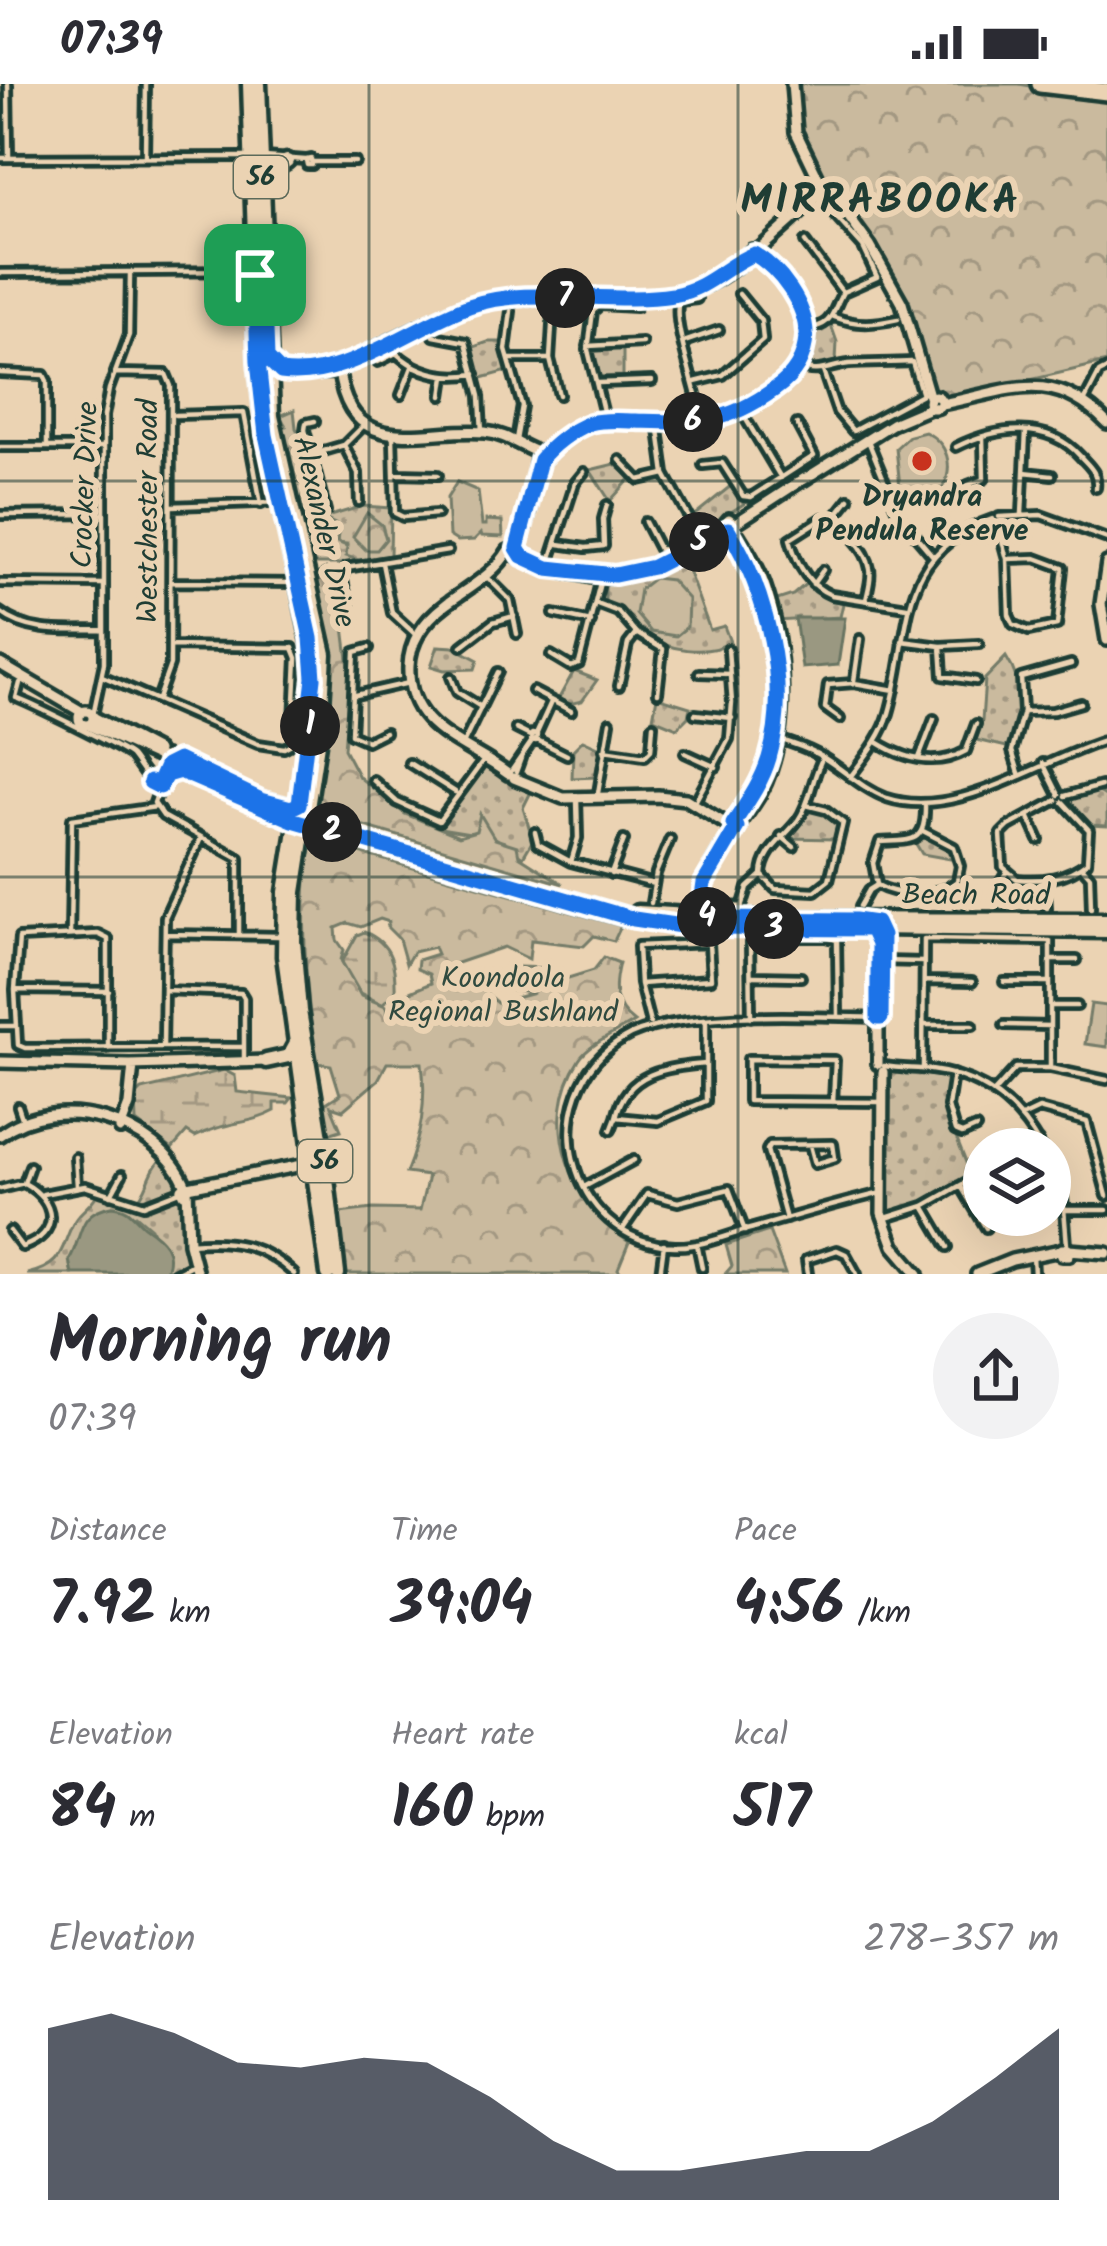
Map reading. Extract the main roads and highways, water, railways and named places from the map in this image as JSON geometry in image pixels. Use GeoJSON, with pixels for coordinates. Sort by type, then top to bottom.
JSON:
{"type":"FeatureCollection","features":[{"type":"Feature","properties":{"kind":"highway"},"geometry":{"type":"LineString","coordinates":[[1042,84],[1107,94]]}},
{"type":"Feature","properties":{"kind":"main road","name":"Alexander Drive"},"geometry":{"type":"LineString","coordinates":[[249,84],[259,162],[262,272]]}},
{"type":"Feature","properties":{"kind":"main road","name":"Alexander Drive"},"geometry":{"type":"LineString","coordinates":[[259,84],[262,360],[275,376],[272,416],[277,501],[305,580],[311,638],[313,693],[294,913],[297,1054]]}},
{"type":"Feature","properties":{"kind":"main road"},"geometry":{"type":"LineString","coordinates":[[259,162],[287,161]]}},
{"type":"Feature","properties":{"kind":"main road","name":"Alexander Drive"},"geometry":{"type":"LineString","coordinates":[[275,376],[263,411],[277,501],[318,610],[326,666],[312,813],[301,819],[277,933],[305,1079],[328,1274]]}},
{"type":"Feature","properties":{"kind":"main road"},"geometry":{"type":"LineString","coordinates":[[261,800],[291,808],[301,819]]}},
{"type":"Feature","properties":{"kind":"main road","name":"Beach Road"},"geometry":{"type":"LineString","coordinates":[[301,819],[314,829],[623,916],[717,919],[858,913],[898,925],[1106,923]]}},
{"type":"Feature","properties":{"kind":"main road","name":"Beach Road"},"geometry":{"type":"LineString","coordinates":[[301,819],[644,913],[878,936],[898,925]]}},
{"type":"Feature","properties":{"kind":"main road"},"geometry":{"type":"LineString","coordinates":[[266,1060],[297,1054],[305,1079]]}},
{"type":"Feature","properties":{"kind":"main road","name":"Alexander Drive"},"geometry":{"type":"LineString","coordinates":[[315,1168],[338,1274]]}},
{"type":"Feature","properties":{"kind":"place","name":"Dryandra Pendula Reserve"},"geometry":{"type":"Point","coordinates":[922,461]}},
{"type":"Feature","properties":{"kind":"district","name":"MIRRABOOKA"},"geometry":{"type":"Point","coordinates":[881,201]}},
{"type":"Feature","properties":{"kind":"park label","name":"Koondoola Regional Bushland"},"geometry":{"type":"Point","coordinates":[503,996]}}]}
